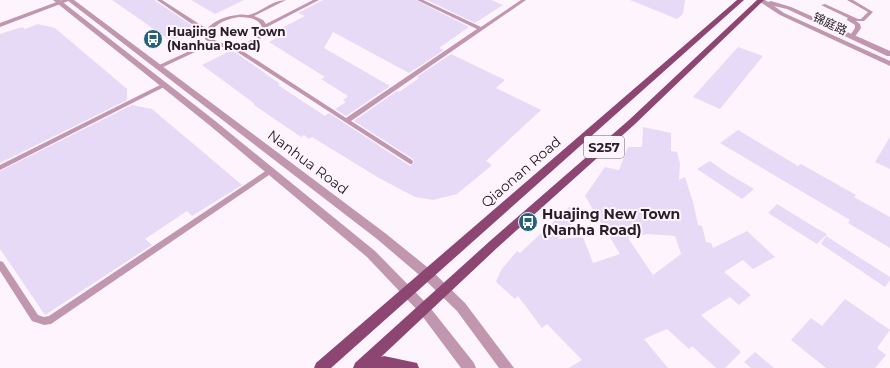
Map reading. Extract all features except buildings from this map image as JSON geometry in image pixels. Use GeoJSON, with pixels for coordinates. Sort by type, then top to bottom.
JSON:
{"type":"FeatureCollection","features":[{"type":"Feature","properties":{"kind":"main road","name":"Qiaonan Road"},"geometry":{"type":"LineString","coordinates":[[321,368],[741,0]]}},
{"type":"Feature","properties":{"kind":"main road","name":"S257"},"geometry":{"type":"LineString","coordinates":[[360,368],[445,291],[494,244],[632,122],[760,0]]}},
{"type":"Feature","properties":{"kind":"main road"},"geometry":{"type":"LineString","coordinates":[[368,368],[384,364],[412,368]]}},
{"type":"Feature","properties":{"kind":"street","name":"锦庭路"},"geometry":{"type":"LineString","coordinates":[[760,0],[788,8],[890,54]]}},
{"type":"Feature","properties":{"kind":"street","name":"锦庭路"},"geometry":{"type":"LineString","coordinates":[[760,0],[782,14],[890,64]]}},
{"type":"Feature","properties":{"kind":"street","name":"Nanhua Road"},"geometry":{"type":"LineString","coordinates":[[61,1],[159,68],[386,240],[428,275],[461,307],[507,368]]}},
{"type":"Feature","properties":{"kind":"street","name":"Nanhua Road"},"geometry":{"type":"LineString","coordinates":[[61,1],[367,251],[409,292],[424,309],[469,368]]}},
{"type":"Feature","properties":{"kind":"street"},"geometry":{"type":"LineString","coordinates":[[0,20],[61,1]]}},
{"type":"Feature","properties":{"kind":"street"},"geometry":{"type":"LineString","coordinates":[[0,26],[61,1]]}},
{"type":"Feature","properties":{"kind":"lane"},"geometry":{"type":"LineString","coordinates":[[159,0],[208,32]]}},
{"type":"Feature","properties":{"kind":"lane"},"geometry":{"type":"LineString","coordinates":[[250,16],[284,0]]}},
{"type":"Feature","properties":{"kind":"lane"},"geometry":{"type":"LineString","coordinates":[[159,68],[212,42],[231,46],[244,45],[255,40],[262,34],[265,26],[317,0]]}},
{"type":"Feature","properties":{"kind":"lane"},"geometry":{"type":"LineString","coordinates":[[419,0],[481,29]]}},
{"type":"Feature","properties":{"kind":"lane"},"geometry":{"type":"LineString","coordinates":[[347,120],[524,0]]}},
{"type":"Feature","properties":{"kind":"lane"},"geometry":{"type":"LineString","coordinates":[[820,0],[823,5],[857,24],[858,28],[852,37]]}},
{"type":"Feature","properties":{"kind":"lane"},"geometry":{"type":"LineString","coordinates":[[823,5],[858,20],[862,20],[871,12],[849,0]]}},
{"type":"Feature","properties":{"kind":"lane"},"geometry":{"type":"LineString","coordinates":[[212,42],[207,36],[208,32],[213,25],[225,19],[239,16],[250,16],[261,20],[265,26]]}},
{"type":"Feature","properties":{"kind":"lane"},"geometry":{"type":"LineString","coordinates":[[231,46],[410,162]]}},
{"type":"Feature","properties":{"kind":"lane"},"geometry":{"type":"LineString","coordinates":[[0,168],[164,85]]}},
{"type":"Feature","properties":{"kind":"lane"},"geometry":{"type":"LineString","coordinates":[[0,264],[35,318],[44,321],[51,320],[270,171]]}},
{"type":"Feature","properties":{"kind":"place","name":"Huajing New Town (Nanhua Road)"},"geometry":{"type":"Point","coordinates":[153,39]}},
{"type":"Feature","properties":{"kind":"place","name":"Huajing New Town (Nanha Road)"},"geometry":{"type":"Point","coordinates":[528,222]}}]}
